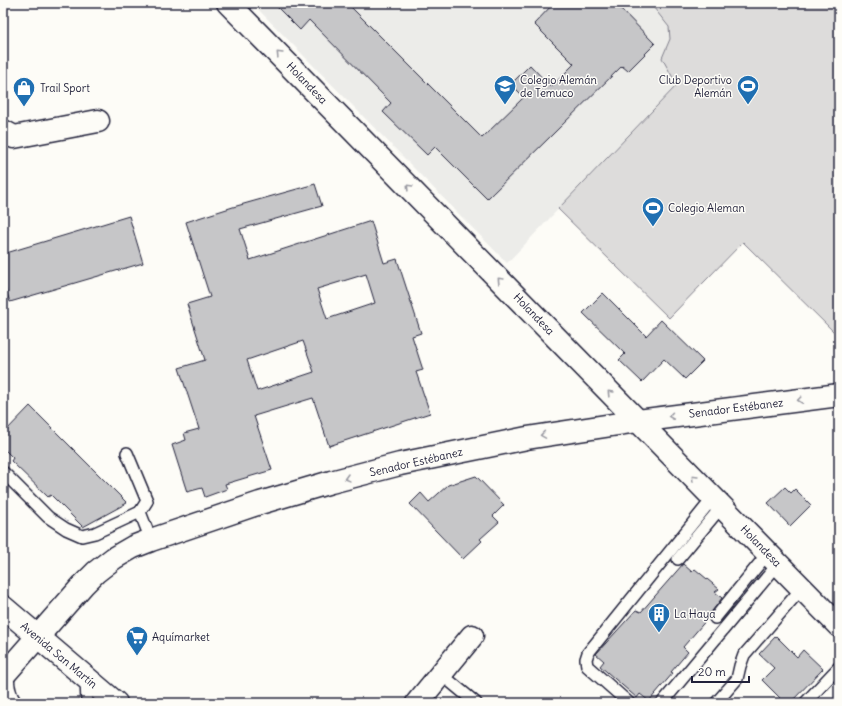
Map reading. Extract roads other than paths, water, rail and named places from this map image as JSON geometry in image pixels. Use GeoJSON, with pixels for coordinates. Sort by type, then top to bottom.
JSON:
{"type":"FeatureCollection","features":[{"type":"Feature","properties":{"kind":"main road","name":"Holandesa"},"geometry":{"type":"LineString","coordinates":[[228,3],[839,626]]}},
{"type":"Feature","properties":{"kind":"main road"},"geometry":{"type":"LineString","coordinates":[[3,131],[14,137],[98,121]]}},
{"type":"Feature","properties":{"kind":"main road","name":"Senador Estébanez"},"geometry":{"type":"LineString","coordinates":[[6,672],[83,585],[96,572],[114,558],[132,547],[260,503],[400,464],[527,438],[638,421],[839,395]]}},
{"type":"Feature","properties":{"kind":"main road","name":"Avenida San Martín"},"geometry":{"type":"LineString","coordinates":[[3,607],[116,703]]}},
{"type":"Feature","properties":{"kind":"main road"},"geometry":{"type":"LineString","coordinates":[[417,703],[472,636]]}},
{"type":"Feature","properties":{"kind":"lane"},"geometry":{"type":"LineString","coordinates":[[3,472],[48,517],[66,529],[82,536],[95,533],[140,512],[147,501],[127,453]]}},
{"type":"Feature","properties":{"kind":"lane"},"geometry":{"type":"LineString","coordinates":[[678,559],[718,502]]}},
{"type":"Feature","properties":{"kind":"lane"},"geometry":{"type":"LineString","coordinates":[[630,703],[587,666],[586,659],[588,653],[718,502]]}},
{"type":"Feature","properties":{"kind":"lane"},"geometry":{"type":"LineString","coordinates":[[140,512],[151,540]]}},
{"type":"Feature","properties":{"kind":"lane"},"geometry":{"type":"LineString","coordinates":[[715,618],[773,558]]}},
{"type":"Feature","properties":{"kind":"lane"},"geometry":{"type":"LineString","coordinates":[[662,703],[773,558]]}},
{"type":"Feature","properties":{"kind":"lane"},"geometry":{"type":"LineString","coordinates":[[716,703],[737,679],[744,655],[802,588]]}},
{"type":"Feature","properties":{"kind":"lane"},"geometry":{"type":"LineString","coordinates":[[805,703],[839,667]]}},
{"type":"Feature","properties":{"kind":"lane"},"geometry":{"type":"LineString","coordinates":[[6,672],[12,698],[16,703]]}},
{"type":"Feature","properties":{"kind":"lane"},"geometry":{"type":"LineString","coordinates":[[441,674],[476,703]]}},
{"type":"Feature","properties":{"kind":"lane"},"geometry":{"type":"LineString","coordinates":[[86,678],[87,703]]}},
{"type":"Feature","properties":{"kind":"place","name":"Colegio Alemán de Temuco"},"geometry":{"type":"Point","coordinates":[505,106]}},
{"type":"Feature","properties":{"kind":"place","name":"Club Deportivo Alemán"},"geometry":{"type":"Point","coordinates":[748,106]}},
{"type":"Feature","properties":{"kind":"place","name":"Trail Sport"},"geometry":{"type":"Point","coordinates":[24,108]}},
{"type":"Feature","properties":{"kind":"place","name":"Colegio Aleman"},"geometry":{"type":"Point","coordinates":[653,228]}},
{"type":"Feature","properties":{"kind":"place","name":"La Haya"},"geometry":{"type":"Point","coordinates":[659,634]}},
{"type":"Feature","properties":{"kind":"place","name":"Aquímarket"},"geometry":{"type":"Point","coordinates":[137,656]}}]}
